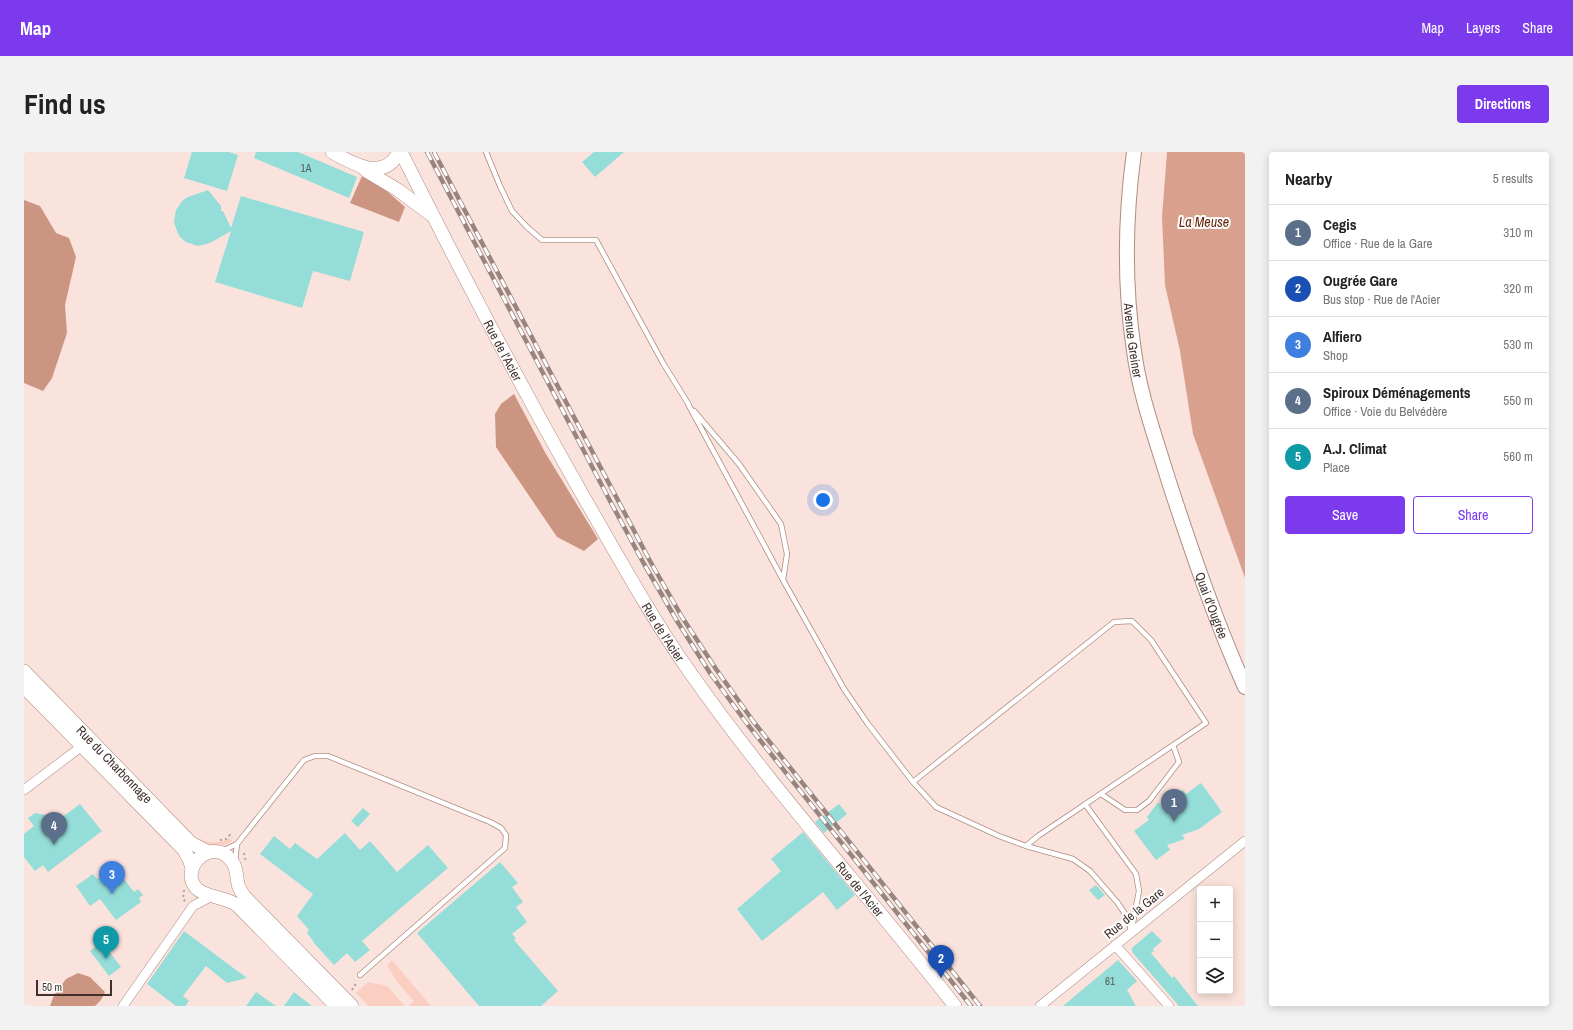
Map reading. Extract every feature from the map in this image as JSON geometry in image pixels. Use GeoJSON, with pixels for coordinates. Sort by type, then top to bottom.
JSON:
{"type":"FeatureCollection","features":[{"type":"Feature","properties":{"kind":"main road"},"geometry":{"type":"LineString","coordinates":[[332,152],[361,166],[368,172],[398,190],[433,216]]}},
{"type":"Feature","properties":{"kind":"main road"},"geometry":{"type":"LineString","coordinates":[[361,166],[378,169],[384,168],[393,162],[400,152]]}},
{"type":"Feature","properties":{"kind":"main road","name":"Rue de l'Acier"},"geometry":{"type":"LineString","coordinates":[[400,152],[559,453],[660,628],[719,713],[755,760],[889,922],[955,1006]]}},
{"type":"Feature","properties":{"kind":"main road","name":"Avenue Greiner"},"geometry":{"type":"LineString","coordinates":[[1134,152],[1129,195],[1126,270],[1132,340],[1143,397],[1182,523]]}},
{"type":"Feature","properties":{"kind":"main road","name":"Quai d'Ougrée"},"geometry":{"type":"LineString","coordinates":[[1182,523],[1218,625],[1245,686]]}},
{"type":"Feature","properties":{"kind":"main road","name":"Rue du Charbonnage"},"geometry":{"type":"LineString","coordinates":[[24,671],[192,843],[228,857],[236,871],[238,885],[246,897],[352,1006]]}},
{"type":"Feature","properties":{"kind":"main road","name":"Rue du Charbonnage"},"geometry":{"type":"LineString","coordinates":[[24,687],[184,850],[192,868],[192,875],[195,885]]}},
{"type":"Feature","properties":{"kind":"main road"},"geometry":{"type":"LineString","coordinates":[[192,868],[198,858],[214,852]]}},
{"type":"Feature","properties":{"kind":"main road"},"geometry":{"type":"LineString","coordinates":[[213,896],[225,893],[231,888],[235,882],[236,871]]}},
{"type":"Feature","properties":{"kind":"main road"},"geometry":{"type":"LineString","coordinates":[[195,885],[202,892],[228,900],[237,905],[336,1006]]}},
{"type":"Feature","properties":{"kind":"street"},"geometry":{"type":"LineString","coordinates":[[24,790],[82,746]]}},
{"type":"Feature","properties":{"kind":"street","name":"Rue de la Gare"},"geometry":{"type":"LineString","coordinates":[[1040,1006],[1131,931],[1245,841]]}},
{"type":"Feature","properties":{"kind":"street"},"geometry":{"type":"LineString","coordinates":[[193,906],[195,885]]}},
{"type":"Feature","properties":{"kind":"street"},"geometry":{"type":"LineString","coordinates":[[123,1006],[193,906],[213,896]]}},
{"type":"Feature","properties":{"kind":"street"},"geometry":{"type":"LineString","coordinates":[[1115,945],[1169,1006]]}},
{"type":"Feature","properties":{"kind":"lane"},"geometry":{"type":"LineString","coordinates":[[486,152],[512,211],[542,240],[596,240],[663,363],[688,404],[844,689],[868,724],[913,782],[936,807],[999,836],[1073,860],[1090,871],[1128,918],[1131,931]]}},
{"type":"Feature","properties":{"kind":"lane"},"geometry":{"type":"LineString","coordinates":[[688,404],[739,464],[781,524],[787,554],[783,580]]}},
{"type":"Feature","properties":{"kind":"lane"},"geometry":{"type":"LineString","coordinates":[[913,782],[1114,622],[1132,621],[1151,640],[1206,723],[1038,836],[1026,846]]}},
{"type":"Feature","properties":{"kind":"lane"},"geometry":{"type":"LineString","coordinates":[[1101,794],[1125,810],[1137,810],[1149,801],[1179,762],[1173,745]]}},
{"type":"Feature","properties":{"kind":"lane"},"geometry":{"type":"LineString","coordinates":[[214,852],[237,844],[297,767],[304,760],[315,756],[328,756],[346,762],[370,774],[490,822],[501,828],[506,835],[505,848],[360,975]]}},
{"type":"Feature","properties":{"kind":"lane"},"geometry":{"type":"LineString","coordinates":[[1085,804],[1137,878],[1139,891],[1131,931]]}},
{"type":"Feature","properties":{"kind":"lane"},"geometry":{"type":"LineString","coordinates":[[236,871],[237,844]]}},
{"type":"Feature","properties":{"kind":"path"},"geometry":{"type":"LineString","coordinates":[[350,992],[356,985],[360,975]]}},
{"type":"Feature","properties":{"kind":"shaded area"},"geometry":{"type":"Polygon","coordinates":[[[362,176],[381,186],[405,207],[399,222],[350,203],[362,176]]]}},
{"type":"Feature","properties":{"kind":"shaded area"},"geometry":{"type":"Polygon","coordinates":[[[24,200],[40,206],[56,233],[69,238],[76,257],[65,305],[67,333],[52,378],[43,391],[24,383],[24,200]]]}},
{"type":"Feature","properties":{"kind":"shaded area"},"geometry":{"type":"Polygon","coordinates":[[[514,394],[546,454],[598,539],[584,551],[557,537],[496,447],[495,414],[501,404],[514,394]]]}},
{"type":"Feature","properties":{"kind":"shaded area"},"geometry":{"type":"Polygon","coordinates":[[[229,838],[232,841],[228,844],[219,846],[210,846],[197,842],[200,839],[218,842],[229,838]]]}},
{"type":"Feature","properties":{"kind":"shaded area"},"geometry":{"type":"Polygon","coordinates":[[[392,960],[431,1006],[409,1006],[414,1001],[397,982],[387,965],[392,960]]]}},
{"type":"Feature","properties":{"kind":"shaded area"},"geometry":{"type":"Polygon","coordinates":[[[78,973],[90,977],[105,992],[101,1000],[95,1006],[50,1006],[54,995],[66,979],[78,973]]]}},
{"type":"Feature","properties":{"kind":"shaded area"},"geometry":{"type":"Polygon","coordinates":[[[368,982],[387,986],[405,1006],[369,1006],[356,993],[368,982]]]}},
{"type":"Feature","properties":{"kind":"water","name":"La Meuse"},"geometry":{"type":"Polygon","coordinates":[[[1167,152],[1245,152],[1245,578],[1193,434],[1180,351],[1165,285],[1162,217],[1167,152]]]}},
{"type":"Feature","properties":{"kind":"building"},"geometry":{"type":"Polygon","coordinates":[[[192,152],[229,152],[238,155],[227,191],[184,178],[192,152]]]}},
{"type":"Feature","properties":{"kind":"building"},"geometry":{"type":"Polygon","coordinates":[[[256,152],[298,152],[357,177],[349,198],[254,158],[256,152]]]}},
{"type":"Feature","properties":{"kind":"building"},"geometry":{"type":"Polygon","coordinates":[[[594,152],[624,152],[595,177],[582,162],[594,152]]]}},
{"type":"Feature","properties":{"kind":"building"},"geometry":{"type":"Polygon","coordinates":[[[208,190],[221,206],[221,211],[223,211],[231,228],[241,196],[364,232],[350,281],[313,271],[302,308],[215,282],[231,231],[210,243],[198,246],[186,242],[181,238],[174,222],[176,210],[183,200],[208,190]]]}},
{"type":"Feature","properties":{"kind":"building"},"geometry":{"type":"Polygon","coordinates":[[[1201,783],[1222,812],[1199,829],[1182,835],[1185,839],[1167,845],[1170,850],[1156,860],[1134,831],[1149,820],[1147,817],[1158,802],[1162,807],[1173,791],[1176,795],[1183,790],[1186,794],[1201,783]]]}},
{"type":"Feature","properties":{"kind":"building"},"geometry":{"type":"Polygon","coordinates":[[[80,804],[102,831],[48,872],[43,865],[35,871],[24,857],[24,834],[34,826],[28,818],[35,813],[50,816],[56,822],[80,804]]]}},
{"type":"Feature","properties":{"kind":"building"},"geometry":{"type":"Polygon","coordinates":[[[839,804],[847,814],[824,833],[815,822],[839,804]]]}},
{"type":"Feature","properties":{"kind":"building"},"geometry":{"type":"Polygon","coordinates":[[[363,808],[370,814],[358,827],[351,821],[363,808]]]}},
{"type":"Feature","properties":{"kind":"building"},"geometry":{"type":"Polygon","coordinates":[[[803,832],[855,895],[837,910],[823,892],[762,941],[737,909],[781,871],[771,859],[803,832]]]}},
{"type":"Feature","properties":{"kind":"building"},"geometry":{"type":"Polygon","coordinates":[[[345,833],[360,850],[370,841],[397,872],[428,845],[448,868],[362,941],[370,950],[355,962],[347,953],[334,965],[313,942],[307,933],[309,930],[297,916],[313,894],[260,854],[274,836],[290,849],[295,843],[317,859],[345,833]]]}},
{"type":"Feature","properties":{"kind":"building"},"geometry":{"type":"Polygon","coordinates":[[[500,862],[518,883],[512,887],[523,902],[516,907],[527,922],[512,934],[516,938],[514,940],[558,991],[541,1006],[479,1006],[417,933],[500,862]]]}},
{"type":"Feature","properties":{"kind":"building"},"geometry":{"type":"Polygon","coordinates":[[[114,866],[134,892],[138,889],[143,895],[139,898],[141,902],[116,920],[100,899],[90,906],[76,886],[93,874],[97,879],[114,866]]]}},
{"type":"Feature","properties":{"kind":"building"},"geometry":{"type":"Polygon","coordinates":[[[1096,885],[1105,895],[1098,900],[1089,890],[1096,885]]]}},
{"type":"Feature","properties":{"kind":"building"},"geometry":{"type":"Polygon","coordinates":[[[184,931],[247,978],[227,983],[206,966],[183,996],[189,1001],[185,1006],[176,1006],[147,984],[184,931]]]}},
{"type":"Feature","properties":{"kind":"building"},"geometry":{"type":"Polygon","coordinates":[[[1152,931],[1162,941],[1153,949],[1154,951],[1151,953],[1172,978],[1174,976],[1198,1006],[1179,1006],[1132,952],[1132,948],[1152,931]]]}},
{"type":"Feature","properties":{"kind":"building"},"geometry":{"type":"Polygon","coordinates":[[[102,942],[121,967],[109,976],[90,951],[102,942]]]}},
{"type":"Feature","properties":{"kind":"building"},"geometry":{"type":"Polygon","coordinates":[[[1118,960],[1137,981],[1127,990],[1136,1006],[1063,1006],[1118,960]]]}},
{"type":"Feature","properties":{"kind":"building"},"geometry":{"type":"Polygon","coordinates":[[[256,992],[276,1006],[246,1006],[256,992]]]}},
{"type":"Feature","properties":{"kind":"building"},"geometry":{"type":"Polygon","coordinates":[[[294,992],[312,1006],[284,1006],[294,992]]]}},
{"type":"Feature","properties":{"kind":"railway"},"geometry":{"type":"LineString","coordinates":[[427,152],[644,564],[677,621],[710,673],[748,725],[971,1006]]}},
{"type":"Feature","properties":{"kind":"railway"},"geometry":{"type":"LineString","coordinates":[[434,152],[650,561],[682,617],[716,669],[753,721],[980,1006]]}},
{"type":"Feature","properties":{"kind":"place","name":"Cegis"},"geometry":{"type":"Point","coordinates":[1174,822]}},
{"type":"Feature","properties":{"kind":"place","name":"Spiroux Déménagements"},"geometry":{"type":"Point","coordinates":[54,845]}},
{"type":"Feature","properties":{"kind":"place","name":"Alfiero"},"geometry":{"type":"Point","coordinates":[112,894]}},
{"type":"Feature","properties":{"kind":"place","name":"A.J. Climat"},"geometry":{"type":"Point","coordinates":[106,959]}},
{"type":"Feature","properties":{"kind":"place","name":"Ougrée Gare"},"geometry":{"type":"Point","coordinates":[941,978]}}]}
